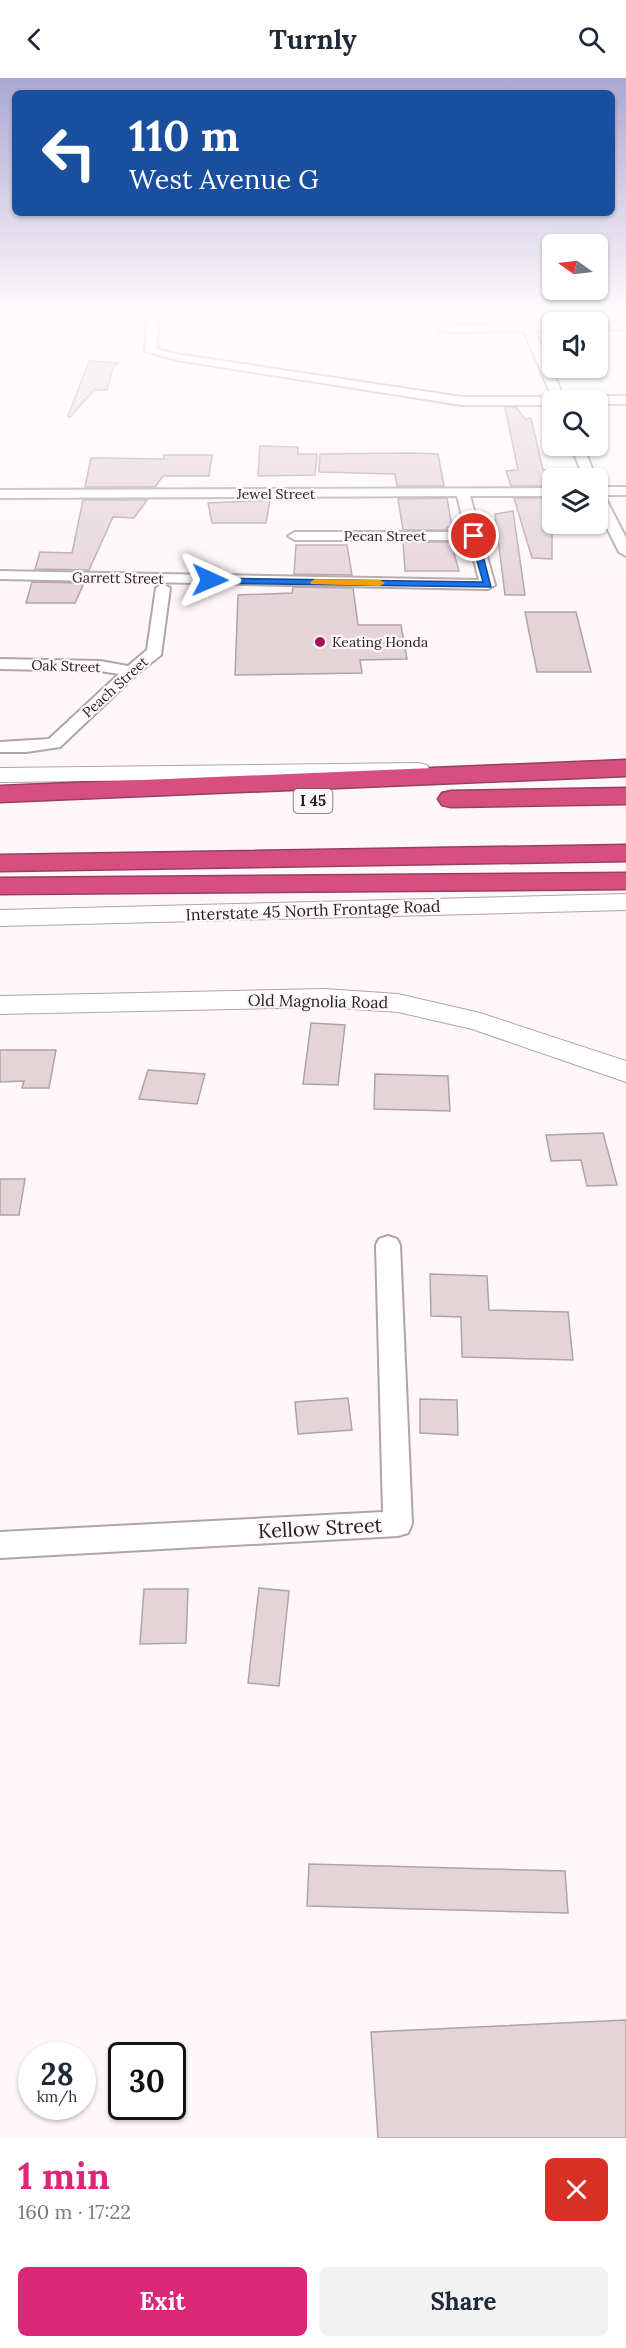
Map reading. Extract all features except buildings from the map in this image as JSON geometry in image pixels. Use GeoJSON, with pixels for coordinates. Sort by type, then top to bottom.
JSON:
{"type":"FeatureCollection","features":[{"type":"Feature","properties":{"kind":"highway"},"geometry":{"type":"LineString","coordinates":[[0,795],[626,768]]}},
{"type":"Feature","properties":{"kind":"highway","name":"I 45"},"geometry":{"type":"LineString","coordinates":[[0,807],[626,796]]}},
{"type":"Feature","properties":{"kind":"highway"},"geometry":{"type":"LineString","coordinates":[[0,863],[626,853]]}},
{"type":"Feature","properties":{"kind":"highway"},"geometry":{"type":"LineString","coordinates":[[0,886],[626,881]]}},
{"type":"Feature","properties":{"kind":"main road"},"geometry":{"type":"LineString","coordinates":[[0,774],[626,768]]}},
{"type":"Feature","properties":{"kind":"main road","name":"Interstate 45 North Frontage Road"},"geometry":{"type":"LineString","coordinates":[[0,918],[626,902]]}},
{"type":"Feature","properties":{"kind":"main road","name":"Old Magnolia Road"},"geometry":{"type":"LineString","coordinates":[[0,1005],[324,998],[398,1003],[480,1022],[626,1072]]}},
{"type":"Feature","properties":{"kind":"street"},"geometry":{"type":"LineString","coordinates":[[608,492],[626,491]]}},
{"type":"Feature","properties":{"kind":"street","name":"Jewel Street"},"geometry":{"type":"LineString","coordinates":[[0,494],[542,492]]}},
{"type":"Feature","properties":{"kind":"street"},"geometry":{"type":"LineString","coordinates":[[463,494],[474,536]]}},
{"type":"Feature","properties":{"kind":"street"},"geometry":{"type":"LineString","coordinates":[[608,515],[626,552]]}},
{"type":"Feature","properties":{"kind":"street","name":"Pecan Street"},"geometry":{"type":"LineString","coordinates":[[295,536],[474,536]]}},
{"type":"Feature","properties":{"kind":"street","name":"Garrett Street"},"geometry":{"type":"LineString","coordinates":[[0,575],[488,585],[474,536]]}},
{"type":"Feature","properties":{"kind":"street","name":"Peach Street"},"geometry":{"type":"LineString","coordinates":[[0,747],[26,747],[54,743],[131,671],[155,652],[163,588]]}},
{"type":"Feature","properties":{"kind":"street","name":"Oak Street"},"geometry":{"type":"LineString","coordinates":[[0,664],[100,666],[131,671]]}},
{"type":"Feature","properties":{"kind":"street","name":"Kellow Street"},"geometry":{"type":"LineString","coordinates":[[0,1545],[398,1524],[388,1245]]}},
{"type":"Feature","properties":{"kind":"slow traffic"},"geometry":{"type":"LineString","coordinates":[[315,582],[380,583]]}},
{"type":"Feature","properties":{"kind":"place","name":"Keating Honda"},"geometry":{"type":"Point","coordinates":[320,642]}},
{"type":"Feature","properties":{"kind":"route"},"geometry":{"type":"LineString","coordinates":[[210,580],[488,585],[474,536]]}}]}
